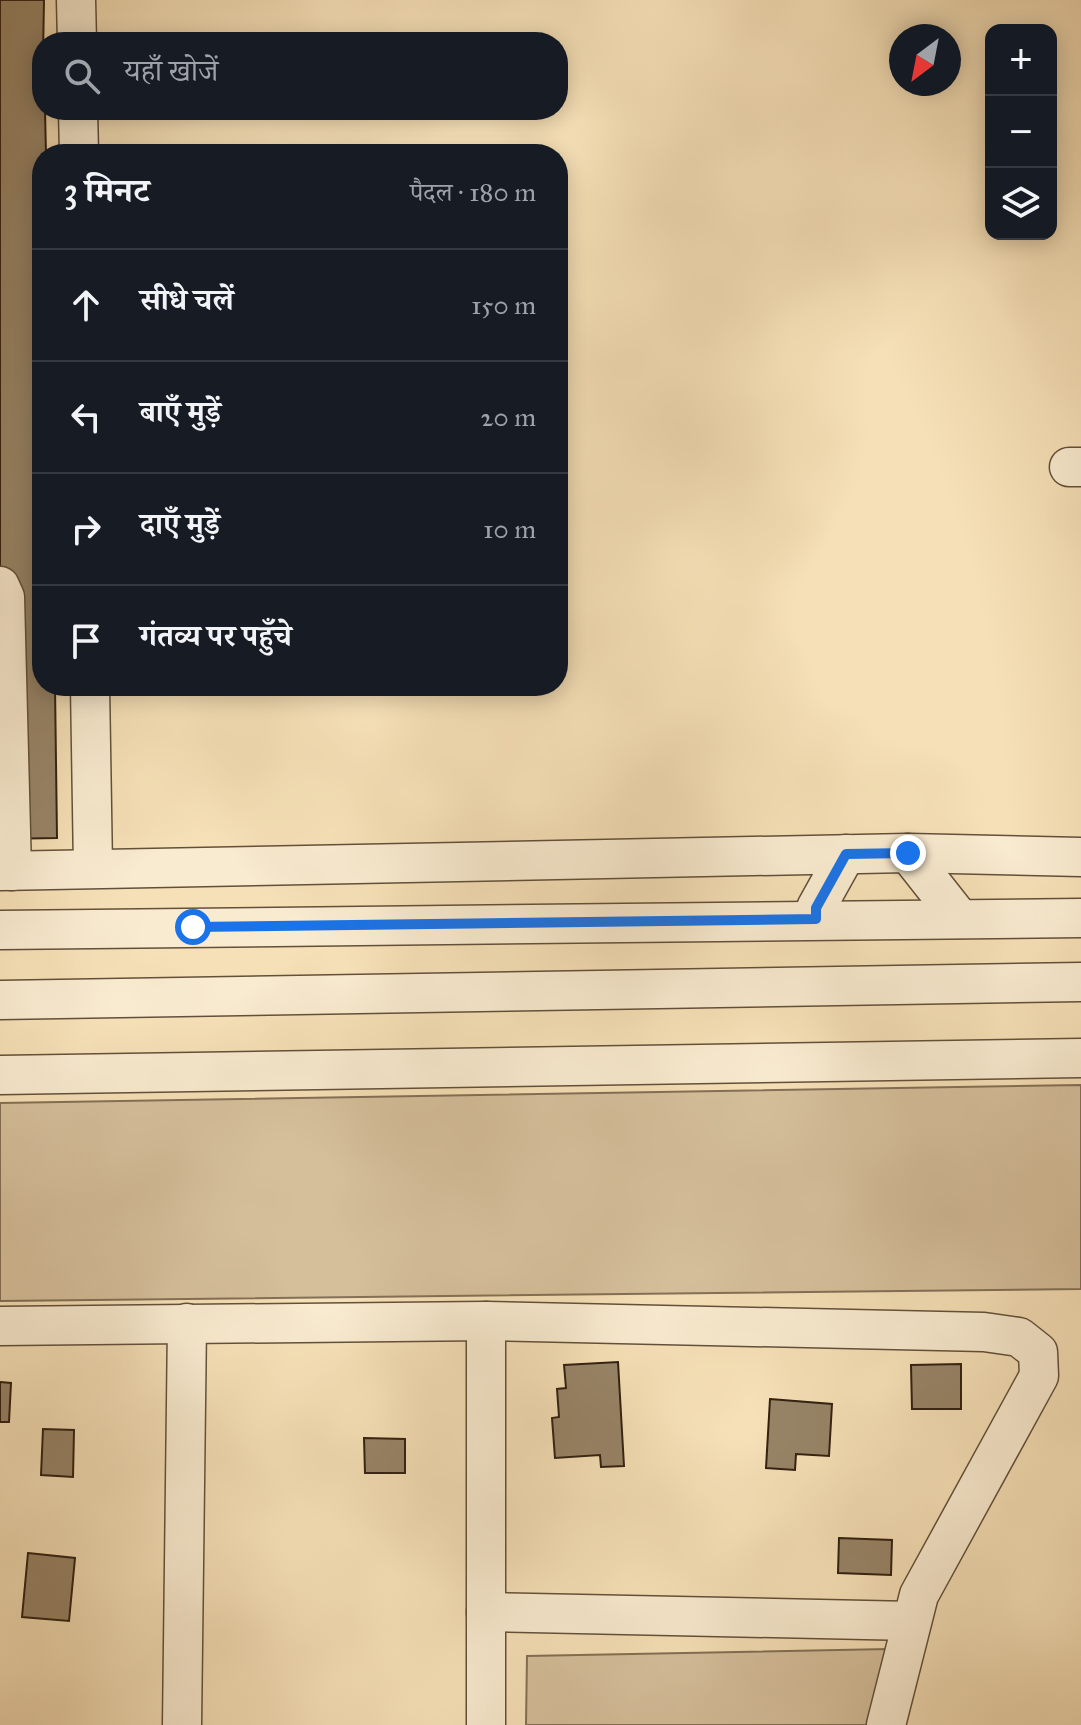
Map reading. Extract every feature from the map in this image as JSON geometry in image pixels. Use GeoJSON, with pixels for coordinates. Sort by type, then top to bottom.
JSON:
{"type":"FeatureCollection","features":[{"type":"Feature","properties":{"kind":"street"},"geometry":{"type":"LineString","coordinates":[[76,0],[77,32]]}},
{"type":"Feature","properties":{"kind":"street"},"geometry":{"type":"LineString","coordinates":[[78,120],[79,144]]}},
{"type":"Feature","properties":{"kind":"street"},"geometry":{"type":"LineString","coordinates":[[0,586],[5,597],[6,871],[908,853],[1081,857]]}},
{"type":"Feature","properties":{"kind":"street"},"geometry":{"type":"LineString","coordinates":[[90,696],[93,868]]}},
{"type":"Feature","properties":{"kind":"street"},"geometry":{"type":"LineString","coordinates":[[908,853],[960,919]]}},
{"type":"Feature","properties":{"kind":"street"},"geometry":{"type":"LineString","coordinates":[[816,919],[816,908],[846,854]]}},
{"type":"Feature","properties":{"kind":"street"},"geometry":{"type":"LineString","coordinates":[[0,930],[1081,918]]}},
{"type":"Feature","properties":{"kind":"street"},"geometry":{"type":"LineString","coordinates":[[0,1000],[1081,982]]}},
{"type":"Feature","properties":{"kind":"street"},"geometry":{"type":"LineString","coordinates":[[0,1075],[1081,1058]]}},
{"type":"Feature","properties":{"kind":"street"},"geometry":{"type":"LineString","coordinates":[[486,1321],[486,1725]]}},
{"type":"Feature","properties":{"kind":"street"},"geometry":{"type":"LineString","coordinates":[[0,1326],[486,1321],[984,1332],[1019,1337],[1038,1352],[1039,1376],[919,1595],[886,1725]]}},
{"type":"Feature","properties":{"kind":"street"},"geometry":{"type":"LineString","coordinates":[[182,1725],[187,1323]]}},
{"type":"Feature","properties":{"kind":"street"},"geometry":{"type":"LineString","coordinates":[[486,1612],[912,1621]]}},
{"type":"Feature","properties":{"kind":"shaded area"},"geometry":{"type":"Polygon","coordinates":[[[1081,1085],[1081,1289],[0,1301],[0,1103],[1081,1085]]]}},
{"type":"Feature","properties":{"kind":"shaded area"},"geometry":{"type":"Polygon","coordinates":[[[888,1649],[869,1725],[526,1725],[527,1656],[888,1649]]]}},
{"type":"Feature","properties":{"kind":"building"},"geometry":{"type":"Polygon","coordinates":[[[0,0],[44,0],[43,32],[32,32],[32,120],[45,120],[46,144],[32,144],[32,696],[55,696],[57,838],[0,839],[0,0]]]}},
{"type":"Feature","properties":{"kind":"building"},"geometry":{"type":"Polygon","coordinates":[[[618,1362],[624,1466],[601,1467],[600,1455],[555,1458],[552,1418],[559,1417],[557,1389],[566,1388],[564,1365],[618,1362]]]}},
{"type":"Feature","properties":{"kind":"building"},"geometry":{"type":"Polygon","coordinates":[[[961,1364],[961,1409],[912,1409],[911,1365],[961,1364]]]}},
{"type":"Feature","properties":{"kind":"building"},"geometry":{"type":"Polygon","coordinates":[[[0,1382],[11,1383],[9,1422],[0,1422],[0,1382]]]}},
{"type":"Feature","properties":{"kind":"building"},"geometry":{"type":"Polygon","coordinates":[[[770,1399],[832,1404],[829,1456],[796,1454],[795,1470],[766,1468],[770,1399]]]}},
{"type":"Feature","properties":{"kind":"building"},"geometry":{"type":"Polygon","coordinates":[[[43,1429],[74,1430],[73,1477],[41,1475],[43,1429]]]}},
{"type":"Feature","properties":{"kind":"building"},"geometry":{"type":"Polygon","coordinates":[[[364,1438],[405,1439],[405,1473],[365,1473],[364,1438]]]}},
{"type":"Feature","properties":{"kind":"building"},"geometry":{"type":"Polygon","coordinates":[[[839,1538],[892,1540],[891,1575],[838,1573],[839,1538]]]}},
{"type":"Feature","properties":{"kind":"building"},"geometry":{"type":"Polygon","coordinates":[[[28,1553],[75,1558],[69,1621],[22,1617],[28,1553]]]}},
{"type":"Feature","properties":{"kind":"route"},"geometry":{"type":"LineString","coordinates":[[193,927],[816,919],[816,908],[846,854],[908,853]]}}]}
